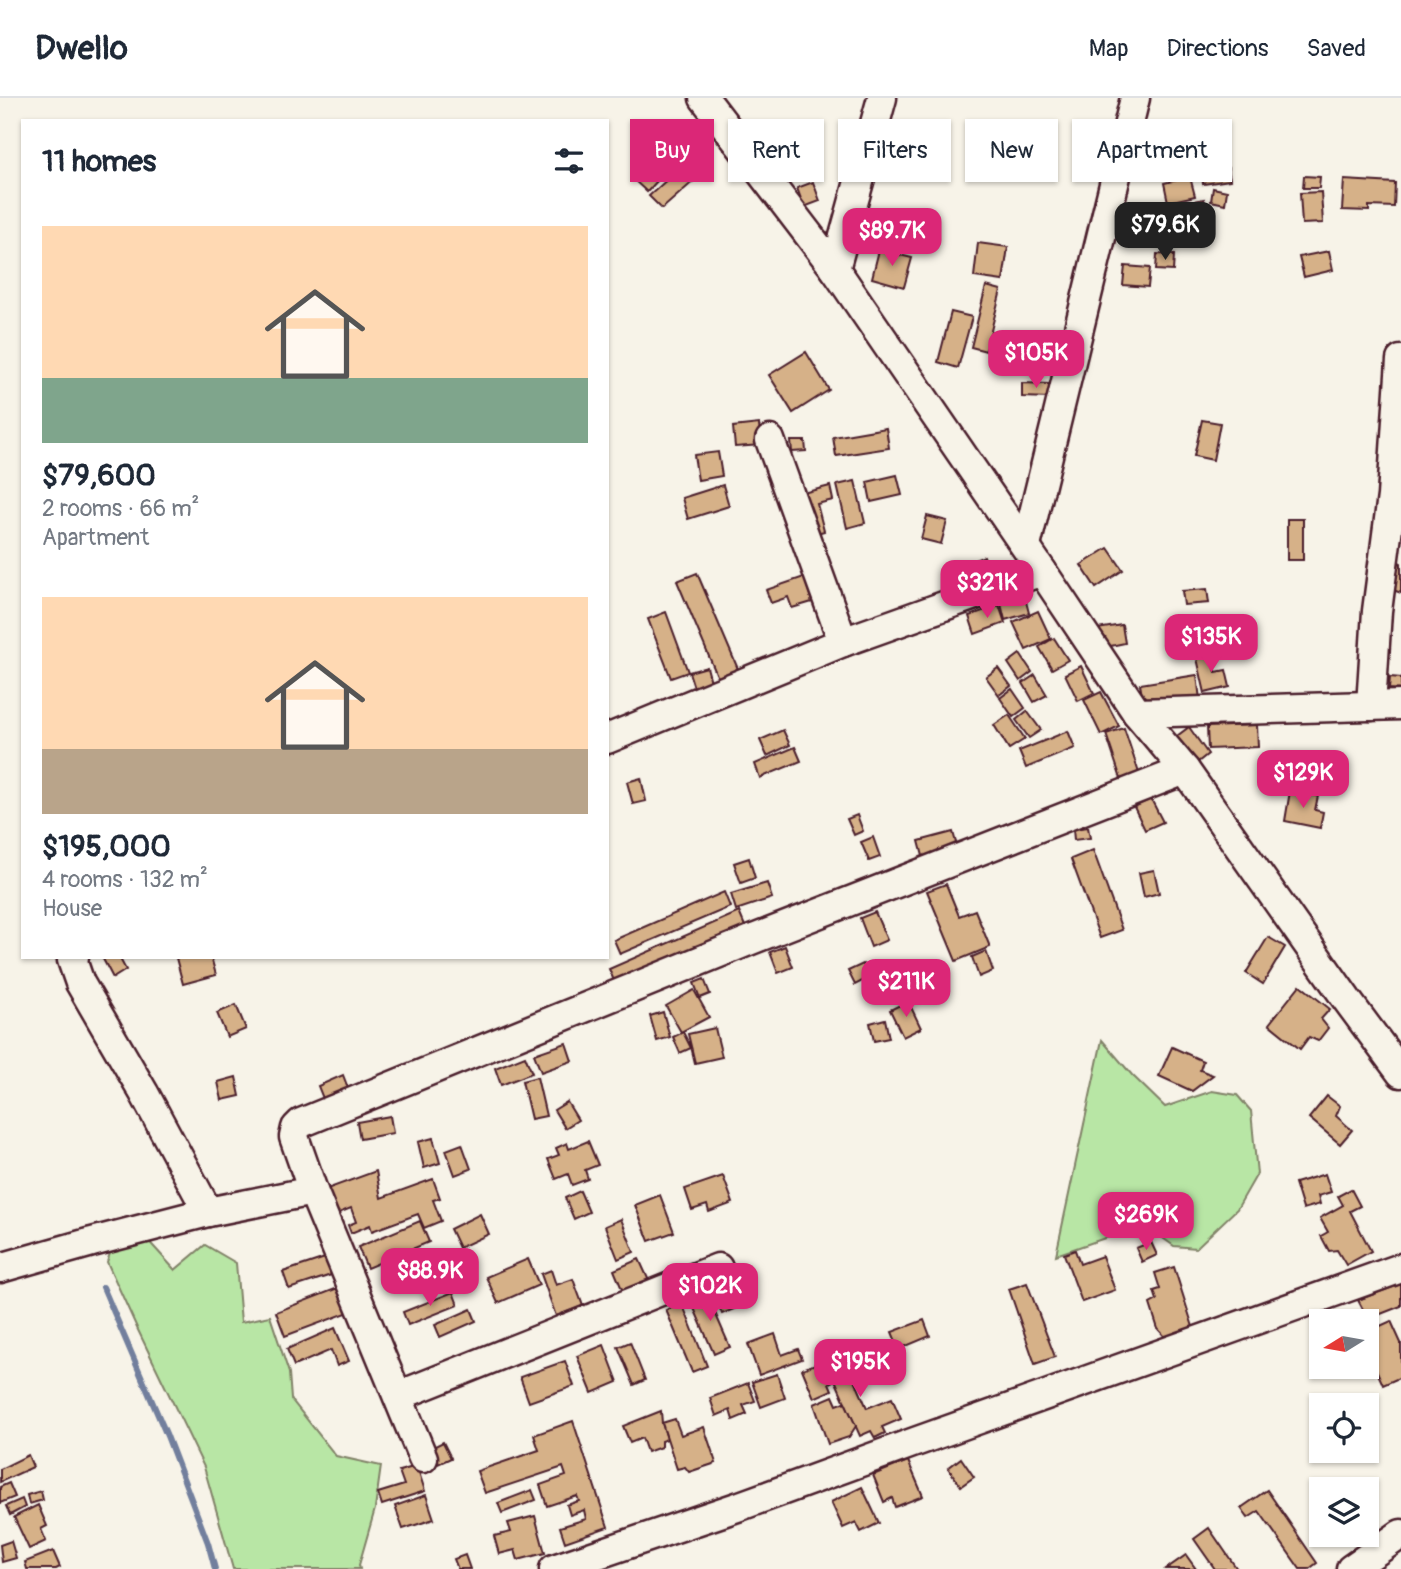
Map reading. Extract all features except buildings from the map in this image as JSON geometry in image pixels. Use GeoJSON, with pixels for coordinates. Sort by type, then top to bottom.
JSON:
{"type":"FeatureCollection","features":[{"type":"Feature","properties":{"kind":"street"},"geometry":{"type":"LineString","coordinates":[[704,98],[835,269],[1137,713],[1185,770],[1401,1073]]}},
{"type":"Feature","properties":{"kind":"street"},"geometry":{"type":"LineString","coordinates":[[835,269],[882,98]]}},
{"type":"Feature","properties":{"kind":"street"},"geometry":{"type":"LineString","coordinates":[[1026,547],[1135,98]]}},
{"type":"Feature","properties":{"kind":"street"},"geometry":{"type":"LineString","coordinates":[[1371,706],[1377,611],[1392,496],[1401,360]]}},
{"type":"Feature","properties":{"kind":"street"},"geometry":{"type":"LineString","coordinates":[[770,440],[843,642]]}},
{"type":"Feature","properties":{"kind":"street"},"geometry":{"type":"LineString","coordinates":[[609,738],[843,642],[1042,571]]}},
{"type":"Feature","properties":{"kind":"street"},"geometry":{"type":"LineString","coordinates":[[1137,713],[1401,705]]}},
{"type":"Feature","properties":{"kind":"street"},"geometry":{"type":"LineString","coordinates":[[423,1458],[313,1191],[294,1137],[296,1128],[301,1123],[751,940],[1185,770]]}},
{"type":"Feature","properties":{"kind":"street"},"geometry":{"type":"LineString","coordinates":[[73,959],[80,983],[144,1093],[208,1212]]}},
{"type":"Feature","properties":{"kind":"street"},"geometry":{"type":"LineString","coordinates":[[0,1268],[208,1212],[313,1191]]}},
{"type":"Feature","properties":{"kind":"street"},"geometry":{"type":"LineString","coordinates":[[398,1396],[718,1268]]}},
{"type":"Feature","properties":{"kind":"street"},"geometry":{"type":"LineString","coordinates":[[554,1569],[740,1506],[1401,1268]]}},
{"type":"Feature","properties":{"kind":"street"},"geometry":{"type":"LineString","coordinates":[[1350,1569],[1401,1534]]}},
{"type":"Feature","properties":{"kind":"green space"},"geometry":{"type":"Polygon","coordinates":[[[1102,1040],[1132,1075],[1165,1107],[1212,1091],[1237,1095],[1251,1111],[1257,1174],[1237,1209],[1196,1248],[1174,1246],[1150,1229],[1105,1238],[1056,1255],[1102,1040]]]}},
{"type":"Feature","properties":{"kind":"green space"},"geometry":{"type":"Polygon","coordinates":[[[144,1236],[175,1270],[205,1245],[236,1263],[241,1322],[270,1316],[289,1373],[291,1399],[336,1456],[381,1466],[375,1509],[360,1569],[233,1569],[204,1467],[107,1262],[112,1248],[144,1236]]]}},
{"type":"Feature","properties":{"kind":"waterway"},"geometry":{"type":"LineString","coordinates":[[103,1287],[167,1436],[208,1543],[215,1569]]}}]}
